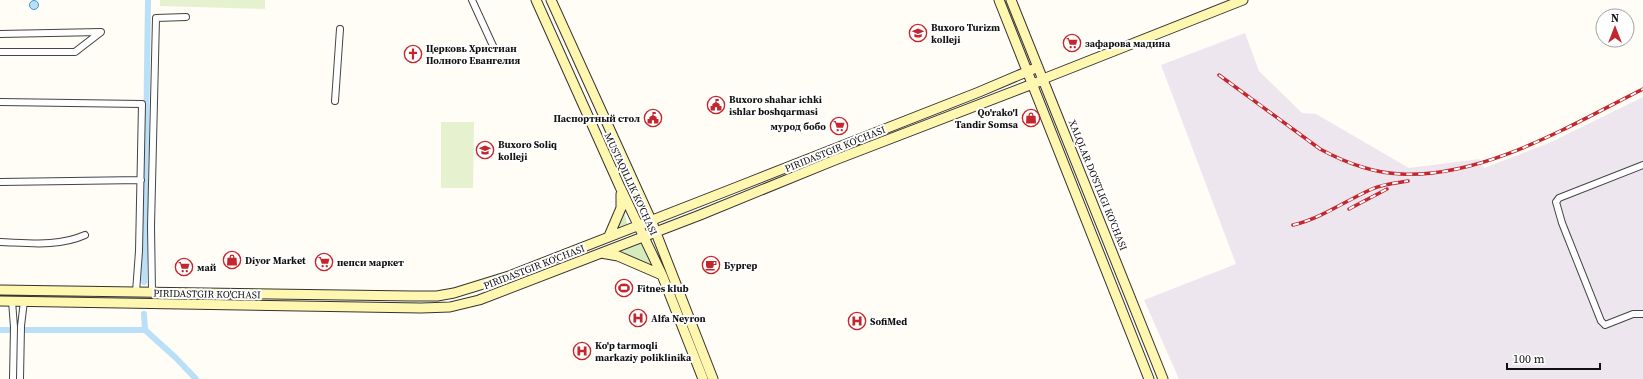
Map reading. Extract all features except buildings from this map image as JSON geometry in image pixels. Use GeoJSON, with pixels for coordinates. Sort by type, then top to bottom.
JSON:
{"type":"FeatureCollection","features":[{"type":"Feature","properties":{"kind":"main road","name":"MUSTAQILLIK KO'CHASI"},"geometry":{"type":"LineString","coordinates":[[536,0],[662,275],[703,379]]}},
{"type":"Feature","properties":{"kind":"main road","name":"MUSTAQILLIK KO'CHASI"},"geometry":{"type":"LineString","coordinates":[[551,0],[656,231],[713,379]]}},
{"type":"Feature","properties":{"kind":"main road"},"geometry":{"type":"LineString","coordinates":[[999,0],[1148,379]]}},
{"type":"Feature","properties":{"kind":"main road","name":"XALQLAR DO'STLIGI KO'CHASI"},"geometry":{"type":"LineString","coordinates":[[1011,0],[1163,379]]}},
{"type":"Feature","properties":{"kind":"main road","name":"PIRIDASTGIR KO'CHASI"},"geometry":{"type":"LineString","coordinates":[[0,301],[412,308],[450,307],[463,304],[644,236],[1243,0]]}},
{"type":"Feature","properties":{"kind":"main road","name":"PIRIDASTGIR KO'CHASI"},"geometry":{"type":"LineString","coordinates":[[0,290],[437,296],[476,287],[639,225],[1038,67]]}},
{"type":"Feature","properties":{"kind":"main road"},"geometry":{"type":"LineString","coordinates":[[831,150],[835,160]]}},
{"type":"Feature","properties":{"kind":"main road"},"geometry":{"type":"LineString","coordinates":[[609,236],[622,208],[620,186]]}},
{"type":"Feature","properties":{"kind":"main road"},"geometry":{"type":"LineString","coordinates":[[600,253],[618,256],[662,275]]}},
{"type":"Feature","properties":{"kind":"main road"},"geometry":{"type":"LineString","coordinates":[[152,292],[152,303]]}},
{"type":"Feature","properties":{"kind":"main road"},"geometry":{"type":"LineString","coordinates":[[412,296],[412,308]]}},
{"type":"Feature","properties":{"kind":"main road"},"geometry":{"type":"LineString","coordinates":[[691,348],[700,344]]}},
{"type":"Feature","properties":{"kind":"street"},"geometry":{"type":"LineString","coordinates":[[472,0],[494,48]]}},
{"type":"Feature","properties":{"kind":"street"},"geometry":{"type":"LineString","coordinates":[[152,292],[151,226],[156,18],[186,17]]}},
{"type":"Feature","properties":{"kind":"street"},"geometry":{"type":"LineString","coordinates":[[335,101],[340,29]]}},
{"type":"Feature","properties":{"kind":"street"},"geometry":{"type":"LineString","coordinates":[[0,34],[101,32],[75,52],[0,52]]}},
{"type":"Feature","properties":{"kind":"street"},"geometry":{"type":"LineString","coordinates":[[0,102],[142,104],[139,251],[136,292]]}},
{"type":"Feature","properties":{"kind":"street"},"geometry":{"type":"LineString","coordinates":[[1643,165],[1559,198],[1556,202],[1562,223],[1573,247],[1601,321],[1605,325],[1633,314],[1643,314]]}},
{"type":"Feature","properties":{"kind":"street"},"geometry":{"type":"LineString","coordinates":[[0,182],[141,180]]}},
{"type":"Feature","properties":{"kind":"street"},"geometry":{"type":"LineString","coordinates":[[0,242],[42,244],[73,240],[85,235]]}},
{"type":"Feature","properties":{"kind":"street"},"geometry":{"type":"LineString","coordinates":[[12,301],[14,330],[13,379]]}},
{"type":"Feature","properties":{"kind":"street"},"geometry":{"type":"LineString","coordinates":[[20,379],[21,329],[24,301]]}},
{"type":"Feature","properties":{"kind":"shaded area"},"geometry":{"type":"Polygon","coordinates":[[[1245,33],[1259,71],[1302,113],[1316,114],[1409,168],[1479,159],[1484,168],[1549,143],[1643,97],[1643,379],[1179,379],[1144,300],[1236,264],[1161,65],[1245,33]]]}},
{"type":"Feature","properties":{"kind":"green space"},"geometry":{"type":"Polygon","coordinates":[[[160,0],[265,0],[265,9],[160,6],[160,0]]]}},
{"type":"Feature","properties":{"kind":"green space"},"geometry":{"type":"Polygon","coordinates":[[[441,122],[474,122],[473,188],[441,188],[441,122]]]}},
{"type":"Feature","properties":{"kind":"green space"},"geometry":{"type":"Polygon","coordinates":[[[624,210],[627,224],[616,229],[624,210]]]}},
{"type":"Feature","properties":{"kind":"green space"},"geometry":{"type":"Polygon","coordinates":[[[642,243],[656,270],[618,252],[642,243]]]}},
{"type":"Feature","properties":{"kind":"water"},"geometry":{"type":"Polygon","coordinates":[[[32,1],[36,1],[38,5],[36,9],[32,9],[30,7],[30,3],[32,1]]]}},
{"type":"Feature","properties":{"kind":"waterway"},"geometry":{"type":"LineString","coordinates":[[144,282],[148,0]]}},
{"type":"Feature","properties":{"kind":"waterway"},"geometry":{"type":"LineString","coordinates":[[144,314],[145,330],[176,358],[196,379]]}},
{"type":"Feature","properties":{"kind":"waterway"},"geometry":{"type":"LineString","coordinates":[[0,330],[145,330]]}},
{"type":"Feature","properties":{"kind":"railway"},"geometry":{"type":"LineString","coordinates":[[1219,75],[1320,149],[1359,166],[1380,172],[1401,174],[1432,173],[1464,167],[1495,158],[1557,133],[1643,89]]}},
{"type":"Feature","properties":{"kind":"railway"},"geometry":{"type":"LineString","coordinates":[[1293,225],[1324,214],[1376,187],[1408,181]]}},
{"type":"Feature","properties":{"kind":"railway"},"geometry":{"type":"LineString","coordinates":[[1349,209],[1387,189]]}},
{"type":"Feature","properties":{"kind":"place","name":"Buxoro Turizm kolleji"},"geometry":{"type":"Point","coordinates":[918,33]}},
{"type":"Feature","properties":{"kind":"place","name":"зафарова мадина"},"geometry":{"type":"Point","coordinates":[1072,43]}},
{"type":"Feature","properties":{"kind":"place","name":"Церковь Христиан Полного Евангелия"},"geometry":{"type":"Point","coordinates":[413,54]}},
{"type":"Feature","properties":{"kind":"place","name":"Buxoro shahar ichki ishlar boshqarmasi"},"geometry":{"type":"Point","coordinates":[716,105]}},
{"type":"Feature","properties":{"kind":"place","name":"Паспортный стол"},"geometry":{"type":"Point","coordinates":[653,118]}},
{"type":"Feature","properties":{"kind":"place","name":"Qo'rako'l Tandir Somsa"},"geometry":{"type":"Point","coordinates":[1031,118]}},
{"type":"Feature","properties":{"kind":"place","name":"мурод бобо"},"geometry":{"type":"Point","coordinates":[839,126]}},
{"type":"Feature","properties":{"kind":"place","name":"Buxoro Soliq kolleji"},"geometry":{"type":"Point","coordinates":[485,150]}},
{"type":"Feature","properties":{"kind":"place","name":"Diyor Market"},"geometry":{"type":"Point","coordinates":[232,260]}},
{"type":"Feature","properties":{"kind":"place","name":"пепси маркет"},"geometry":{"type":"Point","coordinates":[324,262]}},
{"type":"Feature","properties":{"kind":"place","name":"Бургер"},"geometry":{"type":"Point","coordinates":[711,265]}},
{"type":"Feature","properties":{"kind":"place","name":"май"},"geometry":{"type":"Point","coordinates":[184,267]}},
{"type":"Feature","properties":{"kind":"place","name":"Fitnes klub"},"geometry":{"type":"Point","coordinates":[624,288]}},
{"type":"Feature","properties":{"kind":"place","name":"Alfa Neyron"},"geometry":{"type":"Point","coordinates":[638,318]}},
{"type":"Feature","properties":{"kind":"place","name":"SofiMed"},"geometry":{"type":"Point","coordinates":[857,321]}},
{"type":"Feature","properties":{"kind":"place","name":"Ko'p tarmoqli markaziy poliklinika"},"geometry":{"type":"Point","coordinates":[582,351]}}]}
